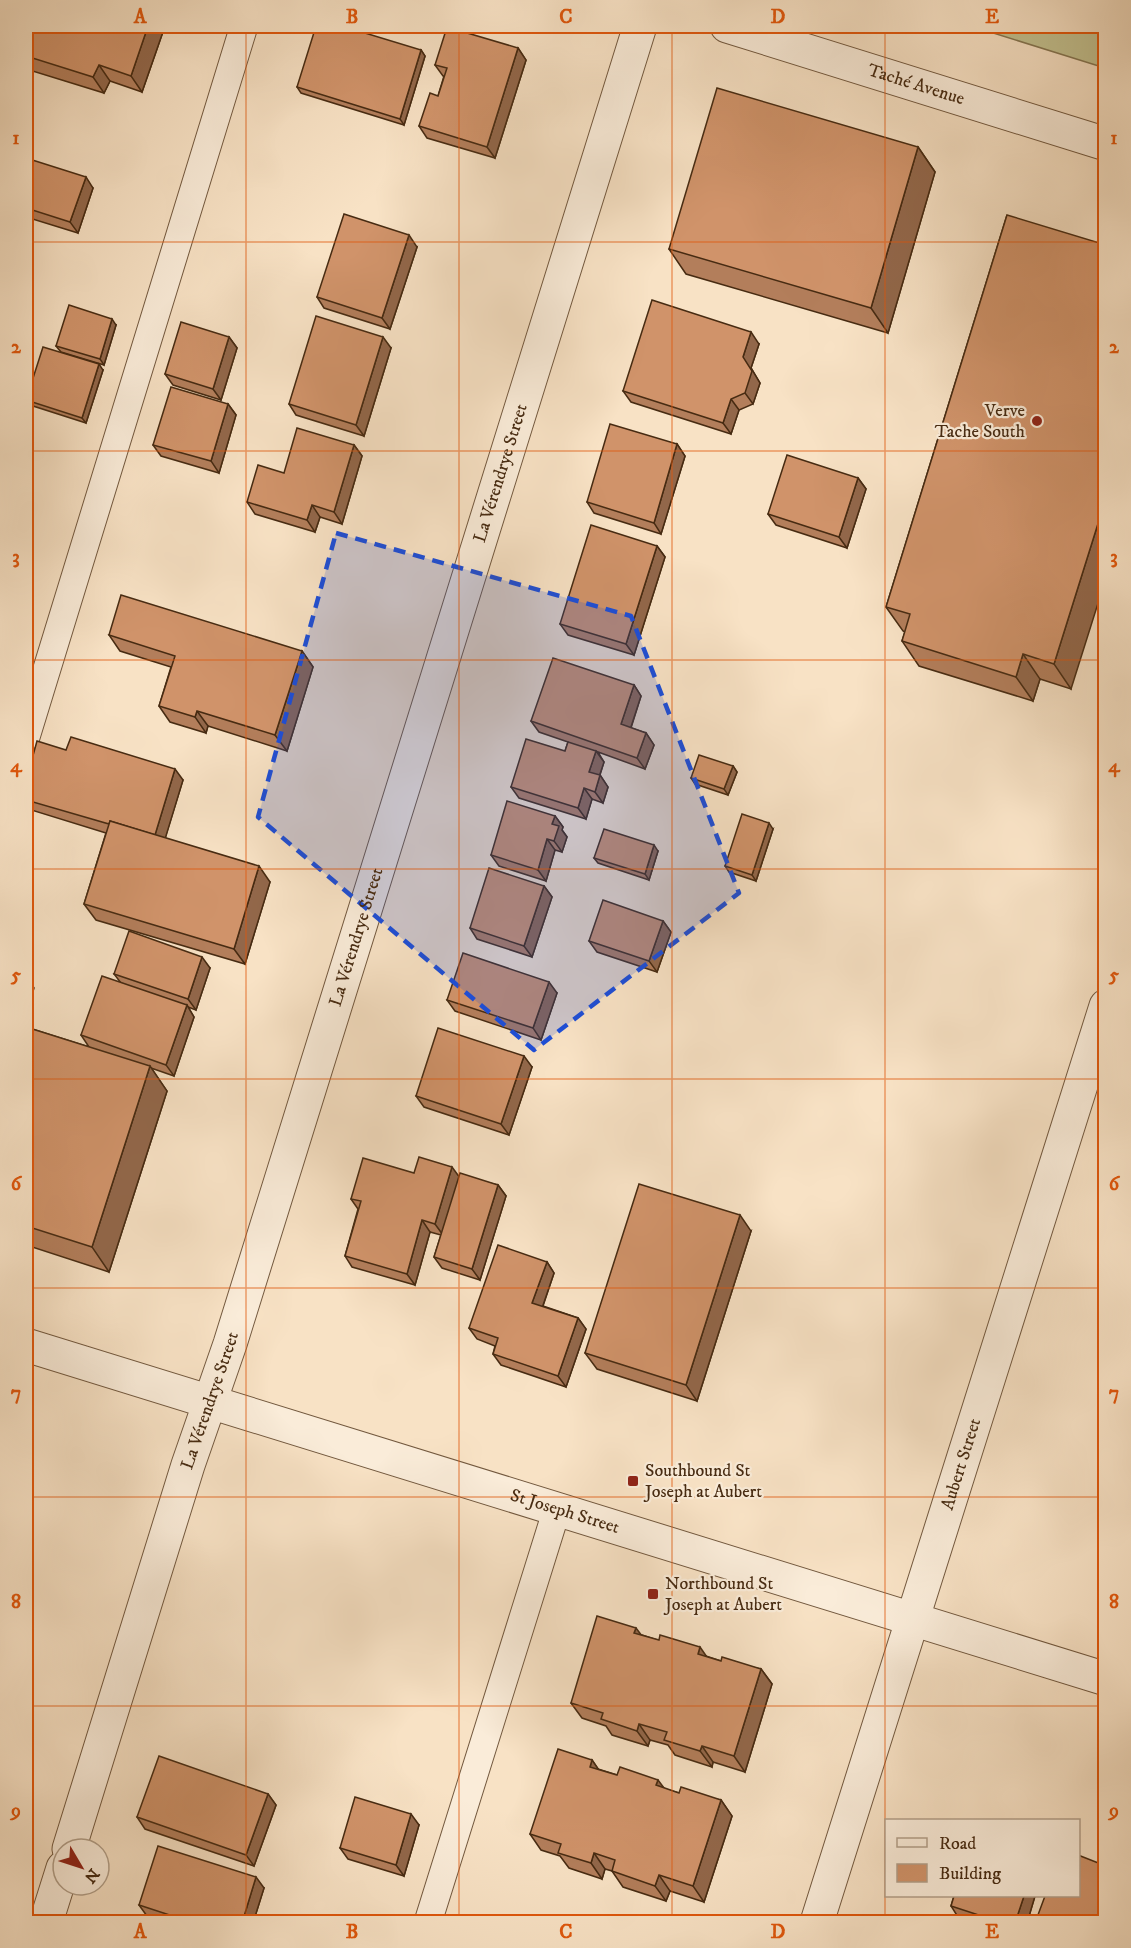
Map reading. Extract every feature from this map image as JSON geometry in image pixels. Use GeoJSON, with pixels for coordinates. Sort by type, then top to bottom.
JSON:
{"type":"FeatureCollection","features":[{"type":"Feature","properties":{"kind":"street","name":"La Vérendrye Street"},"geometry":{"type":"LineString","coordinates":[[73,1837],[184,1477],[237,1322],[640,26]]}},
{"type":"Feature","properties":{"kind":"street","name":"Taché Avenue"},"geometry":{"type":"LineString","coordinates":[[727,26],[1106,144]]}},
{"type":"Feature","properties":{"kind":"street","name":"Aubert Street"},"geometry":{"type":"LineString","coordinates":[[817,1923],[1106,1006]]}},
{"type":"Feature","properties":{"kind":"street","name":"St Joseph Street"},"geometry":{"type":"LineString","coordinates":[[26,1345],[1105,1679]]}},
{"type":"Feature","properties":{"kind":"street"},"geometry":{"type":"LineString","coordinates":[[46,1923],[54,1897]]}},
{"type":"Feature","properties":{"kind":"lane"},"geometry":{"type":"LineString","coordinates":[[26,737],[244,26]]}},
{"type":"Feature","properties":{"kind":"lane"},"geometry":{"type":"LineString","coordinates":[[428,1923],[556,1509]]}},
{"type":"Feature","properties":{"kind":"highlighted area"},"geometry":{"type":"Polygon","coordinates":[[[336,533],[631,616],[739,893],[534,1050],[258,817],[336,533]]]}},
{"type":"Feature","properties":{"kind":"shaded area"},"geometry":{"type":"Polygon","coordinates":[[[971,26],[1105,26],[1105,68],[971,26]]]}},
{"type":"Feature","properties":{"kind":"building"},"geometry":{"type":"Polygon","coordinates":[[[26,26],[148,26],[131,76],[99,65],[93,77],[26,56],[26,26]]]}},
{"type":"Feature","properties":{"kind":"building"},"geometry":{"type":"Polygon","coordinates":[[[316,26],[342,26],[421,50],[400,119],[297,87],[316,26]]]}},
{"type":"Feature","properties":{"kind":"building"},"geometry":{"type":"Polygon","coordinates":[[[447,27],[518,48],[487,147],[419,126],[430,93],[438,96],[447,68],[435,65],[447,27]]]}},
{"type":"Feature","properties":{"kind":"building"},"geometry":{"type":"Polygon","coordinates":[[[717,88],[918,147],[871,308],[669,249],[717,88]]]}},
{"type":"Feature","properties":{"kind":"building"},"geometry":{"type":"Polygon","coordinates":[[[26,158],[86,177],[70,222],[26,208],[26,158]]]}},
{"type":"Feature","properties":{"kind":"building"},"geometry":{"type":"Polygon","coordinates":[[[344,214],[409,235],[382,318],[317,297],[344,214]]]}},
{"type":"Feature","properties":{"kind":"building","name":"Verve Tache South"},"geometry":{"type":"Polygon","coordinates":[[[1007,215],[1106,245],[1106,498],[1054,664],[1023,654],[1016,677],[902,641],[910,614],[886,607],[1007,215]]]}},
{"type":"Feature","properties":{"kind":"building"},"geometry":{"type":"Polygon","coordinates":[[[652,300],[751,332],[743,357],[752,371],[745,393],[731,399],[723,423],[623,391],[652,300]]]}},
{"type":"Feature","properties":{"kind":"building"},"geometry":{"type":"Polygon","coordinates":[[[69,305],[112,319],[100,359],[56,346],[69,305]]]}},
{"type":"Feature","properties":{"kind":"building"},"geometry":{"type":"Polygon","coordinates":[[[316,316],[383,337],[356,425],[289,404],[316,316]]]}},
{"type":"Feature","properties":{"kind":"building"},"geometry":{"type":"Polygon","coordinates":[[[181,322],[229,337],[213,389],[165,374],[181,322]]]}},
{"type":"Feature","properties":{"kind":"building"},"geometry":{"type":"Polygon","coordinates":[[[43,347],[99,364],[82,418],[26,400],[43,347]]]}},
{"type":"Feature","properties":{"kind":"building"},"geometry":{"type":"Polygon","coordinates":[[[171,387],[228,404],[211,461],[153,445],[171,387]]]}},
{"type":"Feature","properties":{"kind":"building"},"geometry":{"type":"Polygon","coordinates":[[[610,424],[677,444],[654,523],[587,502],[610,424]]]}},
{"type":"Feature","properties":{"kind":"building"},"geometry":{"type":"Polygon","coordinates":[[[297,428],[354,445],[334,512],[312,505],[307,520],[247,502],[258,465],[284,473],[297,428]]]}},
{"type":"Feature","properties":{"kind":"building"},"geometry":{"type":"Polygon","coordinates":[[[787,455],[858,478],[839,537],[768,514],[787,455]]]}},
{"type":"Feature","properties":{"kind":"building"},"geometry":{"type":"Polygon","coordinates":[[[591,525],[657,546],[626,644],[560,624],[591,525]]]}},
{"type":"Feature","properties":{"kind":"building"},"geometry":{"type":"Polygon","coordinates":[[[121,595],[302,651],[275,735],[197,711],[195,717],[159,706],[175,656],[109,635],[121,595]]]}},
{"type":"Feature","properties":{"kind":"building"},"geometry":{"type":"Polygon","coordinates":[[[553,658],[634,685],[621,724],[646,733],[637,758],[531,721],[553,658]]]}},
{"type":"Feature","properties":{"kind":"building"},"geometry":{"type":"Polygon","coordinates":[[[71,737],[175,769],[155,835],[26,800],[26,781],[37,741],[66,750],[71,737]]]}},
{"type":"Feature","properties":{"kind":"building"},"geometry":{"type":"Polygon","coordinates":[[[526,739],[565,751],[568,742],[596,751],[589,772],[600,775],[595,792],[584,788],[578,808],[511,787],[526,739]]]}},
{"type":"Feature","properties":{"kind":"building"},"geometry":{"type":"Polygon","coordinates":[[[699,755],[733,766],[724,789],[691,778],[699,755]]]}},
{"type":"Feature","properties":{"kind":"building"},"geometry":{"type":"Polygon","coordinates":[[[507,801],[555,816],[552,824],[559,826],[554,841],[547,839],[538,870],[491,855],[507,801]]]}},
{"type":"Feature","properties":{"kind":"building"},"geometry":{"type":"Polygon","coordinates":[[[742,814],[769,823],[752,875],[725,866],[742,814]]]}},
{"type":"Feature","properties":{"kind":"building"},"geometry":{"type":"Polygon","coordinates":[[[110,821],[259,866],[234,949],[84,904],[110,821]]]}},
{"type":"Feature","properties":{"kind":"building"},"geometry":{"type":"Polygon","coordinates":[[[604,829],[654,845],[645,874],[594,858],[604,829]]]}},
{"type":"Feature","properties":{"kind":"building"},"geometry":{"type":"Polygon","coordinates":[[[489,868],[544,886],[524,946],[470,928],[489,868]]]}},
{"type":"Feature","properties":{"kind":"building"},"geometry":{"type":"Polygon","coordinates":[[[603,900],[663,921],[649,961],[589,941],[603,900]]]}},
{"type":"Feature","properties":{"kind":"building"},"geometry":{"type":"Polygon","coordinates":[[[129,931],[202,957],[188,999],[114,974],[129,931]]]}},
{"type":"Feature","properties":{"kind":"building"},"geometry":{"type":"Polygon","coordinates":[[[463,953],[549,982],[533,1028],[447,1000],[463,953]]]}},
{"type":"Feature","properties":{"kind":"building"},"geometry":{"type":"Polygon","coordinates":[[[102,976],[187,1005],[166,1065],[81,1035],[102,976]]]}},
{"type":"Feature","properties":{"kind":"building"},"geometry":{"type":"Polygon","coordinates":[[[26,980],[30,982],[26,997],[26,980]]]}},
{"type":"Feature","properties":{"kind":"building"},"geometry":{"type":"Polygon","coordinates":[[[26,1027],[150,1066],[92,1247],[26,1226],[26,1027]]]}},
{"type":"Feature","properties":{"kind":"building"},"geometry":{"type":"Polygon","coordinates":[[[438,1028],[524,1056],[501,1124],[416,1096],[438,1028]]]}},
{"type":"Feature","properties":{"kind":"building"},"geometry":{"type":"Polygon","coordinates":[[[419,1157],[452,1167],[435,1224],[422,1220],[407,1274],[345,1256],[361,1201],[351,1199],[363,1158],[414,1173],[419,1157]]]}},
{"type":"Feature","properties":{"kind":"building"},"geometry":{"type":"Polygon","coordinates":[[[460,1173],[498,1185],[472,1269],[434,1257],[460,1173]]]}},
{"type":"Feature","properties":{"kind":"building"},"geometry":{"type":"Polygon","coordinates":[[[639,1184],[740,1215],[686,1385],[585,1353],[639,1184]]]}},
{"type":"Feature","properties":{"kind":"building"},"geometry":{"type":"Polygon","coordinates":[[[498,1245],[547,1262],[532,1303],[578,1318],[558,1376],[493,1354],[498,1338],[469,1328],[498,1245]]]}},
{"type":"Feature","properties":{"kind":"building"},"geometry":{"type":"Polygon","coordinates":[[[597,1616],[636,1628],[634,1633],[659,1640],[660,1635],[700,1647],[698,1654],[721,1661],[722,1657],[761,1669],[734,1756],[702,1746],[700,1751],[664,1740],[667,1732],[639,1724],[637,1731],[601,1719],[603,1713],[571,1703],[597,1616]]]}},
{"type":"Feature","properties":{"kind":"building"},"geometry":{"type":"Polygon","coordinates":[[[558,1749],[592,1760],[590,1767],[617,1775],[620,1767],[658,1780],[656,1785],[679,1793],[681,1787],[721,1800],[693,1886],[659,1875],[655,1886],[612,1871],[615,1860],[594,1853],[591,1863],[558,1853],[561,1844],[530,1834],[558,1749]]]}},
{"type":"Feature","properties":{"kind":"building"},"geometry":{"type":"Polygon","coordinates":[[[159,1756],[268,1794],[246,1855],[137,1817],[159,1756]]]}},
{"type":"Feature","properties":{"kind":"building"},"geometry":{"type":"Polygon","coordinates":[[[355,1797],[411,1814],[396,1865],[340,1848],[355,1797]]]}},
{"type":"Feature","properties":{"kind":"building"},"geometry":{"type":"Polygon","coordinates":[[[158,1846],[256,1877],[242,1923],[194,1923],[139,1905],[158,1846]]]}},
{"type":"Feature","properties":{"kind":"building"},"geometry":{"type":"Polygon","coordinates":[[[1080,1856],[1106,1866],[1106,1873],[1098,1891],[1106,1893],[1106,1923],[1035,1923],[1045,1897],[1080,1897],[1080,1856]]]}},
{"type":"Feature","properties":{"kind":"building"},"geometry":{"type":"Polygon","coordinates":[[[954,1897],[1024,1897],[1015,1923],[1003,1923],[951,1906],[954,1897]]]}},
{"type":"Feature","properties":{"kind":"building"},"geometry":{"type":"Polygon","coordinates":[[[617,1915],[635,1923],[614,1923],[617,1915]]]}},
{"type":"Feature","properties":{"kind":"place","name":"Verve Tache South"},"geometry":{"type":"Point","coordinates":[1037,421]}},
{"type":"Feature","properties":{"kind":"place","name":"Southbound St Joseph at Aubert"},"geometry":{"type":"Point","coordinates":[633,1481]}},
{"type":"Feature","properties":{"kind":"place","name":"Northbound St Joseph at Aubert"},"geometry":{"type":"Point","coordinates":[653,1594]}}]}
